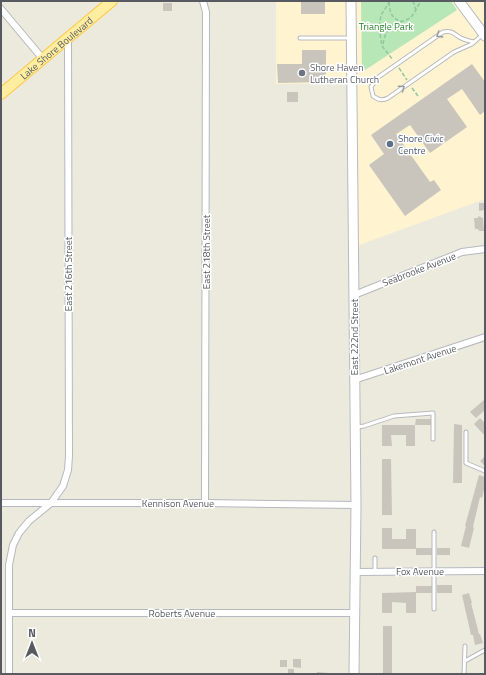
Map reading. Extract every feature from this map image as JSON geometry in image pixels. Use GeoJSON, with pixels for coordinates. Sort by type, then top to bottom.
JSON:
{"type":"FeatureCollection","features":[{"type":"Feature","properties":{"kind":"main road","name":"Lake Shore Boulevard"},"geometry":{"type":"LineString","coordinates":[[1,94],[112,1]]}},
{"type":"Feature","properties":{"kind":"street","name":"East 218th Street"},"geometry":{"type":"LineString","coordinates":[[203,1],[206,12],[205,503]]}},
{"type":"Feature","properties":{"kind":"street","name":"East 222nd Street"},"geometry":{"type":"LineString","coordinates":[[351,1],[356,506],[354,674]]}},
{"type":"Feature","properties":{"kind":"street"},"geometry":{"type":"LineString","coordinates":[[463,2],[485,34]]}},
{"type":"Feature","properties":{"kind":"street"},"geometry":{"type":"LineString","coordinates":[[1,9],[43,59]]}},
{"type":"Feature","properties":{"kind":"street","name":"East 216th Street"},"geometry":{"type":"LineString","coordinates":[[9,674],[9,565],[13,545],[19,533],[29,521],[51,503],[63,486],[68,470],[68,39]]}},
{"type":"Feature","properties":{"kind":"street","name":"Seabrooke Avenue"},"geometry":{"type":"LineString","coordinates":[[354,294],[462,252],[485,249]]}},
{"type":"Feature","properties":{"kind":"street","name":"Lakemont Avenue"},"geometry":{"type":"LineString","coordinates":[[354,380],[485,337]]}},
{"type":"Feature","properties":{"kind":"street","name":"Kennison Avenue"},"geometry":{"type":"LineString","coordinates":[[1,503],[205,503],[356,506]]}},
{"type":"Feature","properties":{"kind":"street","name":"Fox Avenue"},"geometry":{"type":"LineString","coordinates":[[355,572],[485,571]]}},
{"type":"Feature","properties":{"kind":"street","name":"Roberts Avenue"},"geometry":{"type":"LineString","coordinates":[[9,613],[354,613]]}},
{"type":"Feature","properties":{"kind":"lane"},"geometry":{"type":"LineString","coordinates":[[474,42],[460,37],[454,32],[443,32],[396,64],[373,82],[371,87],[373,96],[378,100],[383,100],[454,52],[474,42],[485,34]]}},
{"type":"Feature","properties":{"kind":"lane"},"geometry":{"type":"LineString","coordinates":[[300,38],[351,38]]}},
{"type":"Feature","properties":{"kind":"lane"},"geometry":{"type":"LineString","coordinates":[[355,428],[394,416],[432,413],[433,439]]}},
{"type":"Feature","properties":{"kind":"lane"},"geometry":{"type":"LineString","coordinates":[[466,432],[466,463],[485,471]]}},
{"type":"Feature","properties":{"kind":"lane"},"geometry":{"type":"LineString","coordinates":[[434,532],[434,609]]}},
{"type":"Feature","properties":{"kind":"lane"},"geometry":{"type":"LineString","coordinates":[[375,558],[375,572]]}},
{"type":"Feature","properties":{"kind":"lane"},"geometry":{"type":"LineString","coordinates":[[464,674],[465,646]]}},
{"type":"Feature","properties":{"kind":"lane"},"geometry":{"type":"LineString","coordinates":[[465,661],[485,650]]}},
{"type":"Feature","properties":{"kind":"path"},"geometry":{"type":"LineString","coordinates":[[413,1],[416,11]]}},
{"type":"Feature","properties":{"kind":"path"},"geometry":{"type":"LineString","coordinates":[[382,46],[384,36],[389,27],[411,17],[422,1]]}},
{"type":"Feature","properties":{"kind":"path"},"geometry":{"type":"LineString","coordinates":[[389,2],[391,16],[402,22]]}},
{"type":"Feature","properties":{"kind":"path"},"geometry":{"type":"LineString","coordinates":[[389,2],[381,15],[379,28],[382,46],[418,96]]}},
{"type":"Feature","properties":{"kind":"shaded area"},"geometry":{"type":"Polygon","coordinates":[[[276,1],[485,1],[485,199],[354,247],[351,83],[276,84],[276,1]]]}},
{"type":"Feature","properties":{"kind":"green space","name":"Triangle Park"},"geometry":{"type":"Polygon","coordinates":[[[361,1],[451,1],[457,10],[362,72],[361,1]]]}},
{"type":"Feature","properties":{"kind":"building"},"geometry":{"type":"Polygon","coordinates":[[[301,2],[325,2],[325,14],[301,14],[301,2]]]}},
{"type":"Feature","properties":{"kind":"building"},"geometry":{"type":"Polygon","coordinates":[[[163,3],[172,3],[172,11],[163,11],[163,3]]]}},
{"type":"Feature","properties":{"kind":"building","name":"Shore Haven Lutheran Church"},"geometry":{"type":"Polygon","coordinates":[[[302,50],[326,50],[326,82],[278,83],[277,64],[302,64],[302,50]]]}},
{"type":"Feature","properties":{"kind":"building","name":"Shore Civic Centre"},"geometry":{"type":"Polygon","coordinates":[[[472,64],[485,82],[485,111],[480,115],[462,89],[447,99],[467,127],[430,153],[410,125],[396,134],[430,182],[434,180],[441,190],[405,216],[369,165],[384,154],[371,135],[472,64]]]}},
{"type":"Feature","properties":{"kind":"building"},"geometry":{"type":"Polygon","coordinates":[[[287,92],[298,92],[298,102],[287,102],[287,92]]]}},
{"type":"Feature","properties":{"kind":"building"},"geometry":{"type":"Polygon","coordinates":[[[479,203],[485,203],[485,210],[479,211],[479,203]]]}},
{"type":"Feature","properties":{"kind":"building"},"geometry":{"type":"Polygon","coordinates":[[[478,216],[483,218],[484,231],[475,229],[474,218],[478,218],[478,216]]]}},
{"type":"Feature","properties":{"kind":"building"},"geometry":{"type":"Polygon","coordinates":[[[485,399],[485,410],[476,418],[470,412],[485,399]]]}},
{"type":"Feature","properties":{"kind":"building"},"geometry":{"type":"Polygon","coordinates":[[[480,418],[485,423],[485,436],[474,424],[480,418]]]}},
{"type":"Feature","properties":{"kind":"building"},"geometry":{"type":"Polygon","coordinates":[[[416,419],[431,419],[431,425],[415,425],[416,419]]]}},
{"type":"Feature","properties":{"kind":"building"},"geometry":{"type":"Polygon","coordinates":[[[454,424],[462,425],[462,483],[453,483],[454,424]]]}},
{"type":"Feature","properties":{"kind":"building"},"geometry":{"type":"Polygon","coordinates":[[[382,425],[415,425],[415,446],[406,446],[406,435],[391,435],[392,446],[382,446],[382,425]]]}},
{"type":"Feature","properties":{"kind":"building"},"geometry":{"type":"Polygon","coordinates":[[[485,456],[485,466],[480,461],[485,456]]]}},
{"type":"Feature","properties":{"kind":"building"},"geometry":{"type":"Polygon","coordinates":[[[382,459],[391,459],[392,515],[382,515],[382,459]]]}},
{"type":"Feature","properties":{"kind":"building"},"geometry":{"type":"Polygon","coordinates":[[[479,475],[485,477],[485,485],[482,498],[480,497],[469,548],[461,546],[479,475]]]}},
{"type":"Feature","properties":{"kind":"building"},"geometry":{"type":"Polygon","coordinates":[[[382,528],[392,528],[392,539],[406,539],[406,529],[416,529],[416,549],[382,549],[382,528]]]}},
{"type":"Feature","properties":{"kind":"building"},"geometry":{"type":"Polygon","coordinates":[[[416,548],[432,548],[432,555],[416,555],[416,548]]]}},
{"type":"Feature","properties":{"kind":"building"},"geometry":{"type":"Polygon","coordinates":[[[437,548],[450,548],[450,555],[437,555],[437,548]]]}},
{"type":"Feature","properties":{"kind":"building"},"geometry":{"type":"Polygon","coordinates":[[[437,585],[452,585],[452,593],[437,593],[437,585]]]}},
{"type":"Feature","properties":{"kind":"building"},"geometry":{"type":"Polygon","coordinates":[[[416,586],[432,586],[432,593],[416,593],[416,586]]]}},
{"type":"Feature","properties":{"kind":"building"},"geometry":{"type":"Polygon","coordinates":[[[416,592],[416,613],[406,613],[406,603],[392,602],[392,613],[382,613],[382,593],[416,592]]]}},
{"type":"Feature","properties":{"kind":"building"},"geometry":{"type":"Polygon","coordinates":[[[469,593],[479,634],[483,643],[475,645],[473,635],[471,635],[462,595],[469,593]]]}},
{"type":"Feature","properties":{"kind":"building"},"geometry":{"type":"Polygon","coordinates":[[[383,626],[392,626],[392,674],[383,674],[383,626]]]}},
{"type":"Feature","properties":{"kind":"building"},"geometry":{"type":"Polygon","coordinates":[[[293,659],[301,659],[301,668],[293,667],[293,659]]]}},
{"type":"Feature","properties":{"kind":"building"},"geometry":{"type":"Polygon","coordinates":[[[280,660],[287,660],[287,667],[280,667],[280,660]]]}},
{"type":"Feature","properties":{"kind":"building"},"geometry":{"type":"Polygon","coordinates":[[[288,669],[294,669],[294,674],[288,674],[288,669]]]}},
{"type":"Feature","properties":{"kind":"building"},"geometry":{"type":"Polygon","coordinates":[[[317,672],[329,673],[329,674],[317,674],[317,672]]]}},
{"type":"Feature","properties":{"kind":"place","name":"Shore Haven Lutheran Church"},"geometry":{"type":"Point","coordinates":[302,73]}},
{"type":"Feature","properties":{"kind":"place","name":"Shore Civic Centre"},"geometry":{"type":"Point","coordinates":[390,144]}}]}
